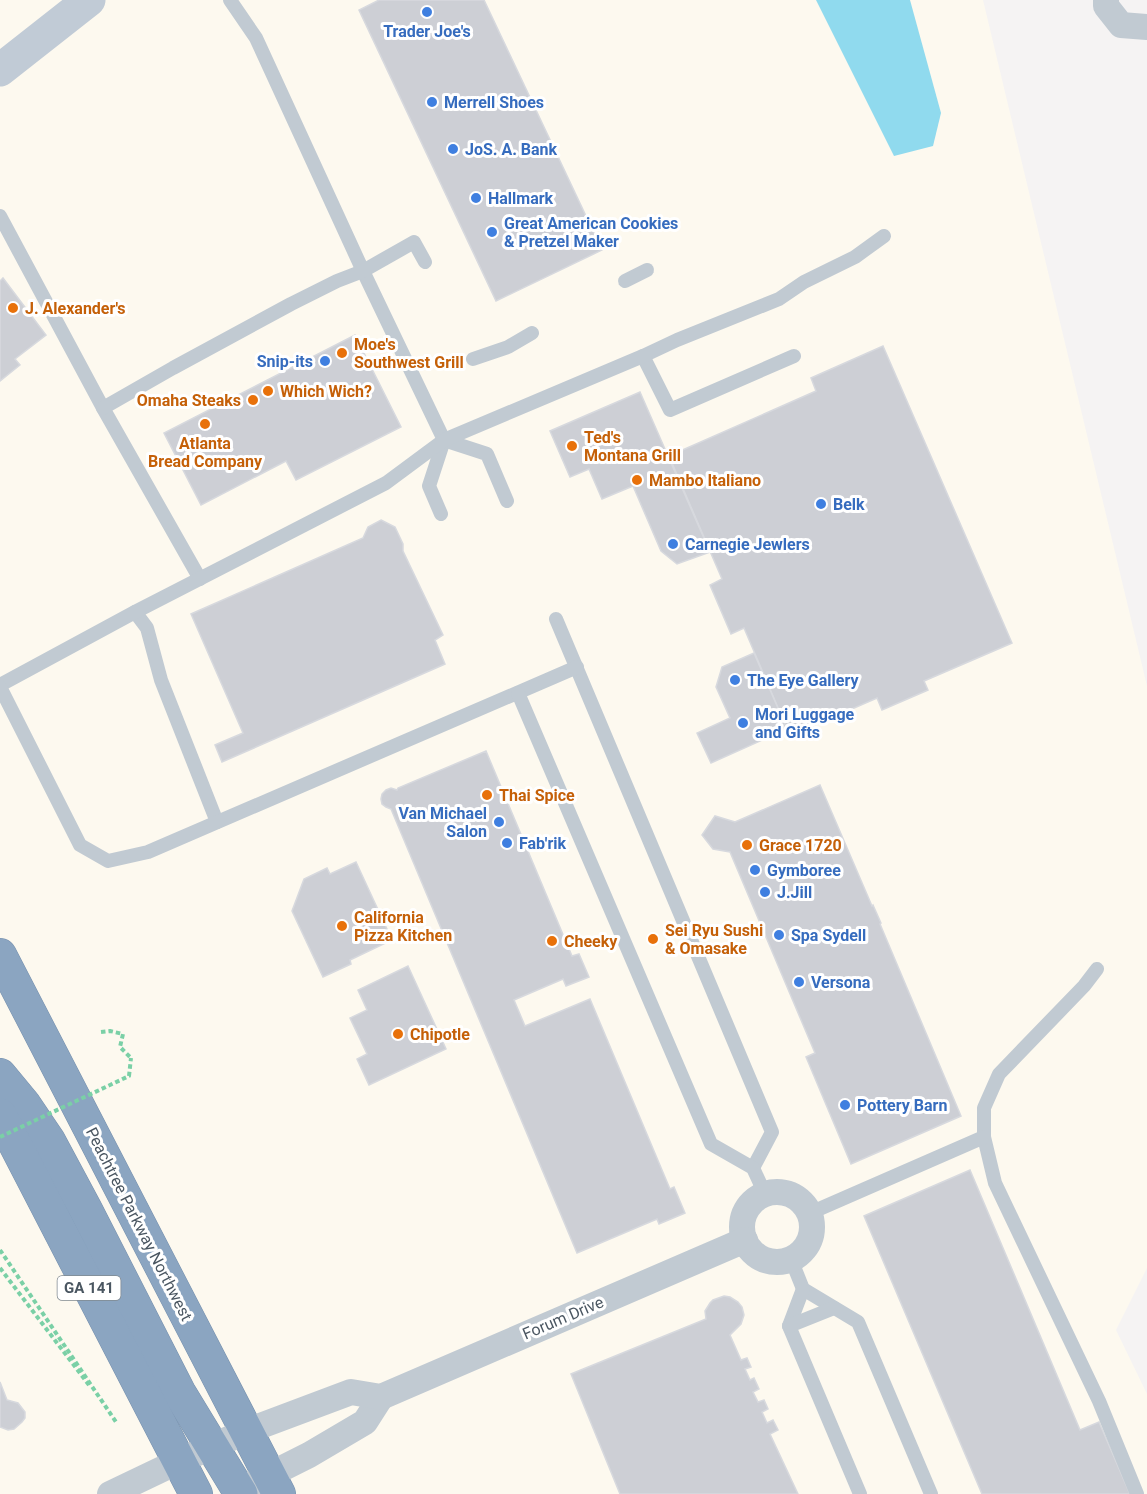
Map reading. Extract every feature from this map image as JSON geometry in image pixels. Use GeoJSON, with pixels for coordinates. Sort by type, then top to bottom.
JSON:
{"type":"FeatureCollection","features":[{"type":"Feature","properties":{"kind":"highway","name":"Peachtree Parkway Northwest"},"geometry":{"type":"LineString","coordinates":[[0,955],[274,1485]]}},
{"type":"Feature","properties":{"kind":"highway"},"geometry":{"type":"LineString","coordinates":[[0,1075],[24,1104],[49,1141],[179,1392],[236,1492]]}},
{"type":"Feature","properties":{"kind":"highway","name":"GA 141"},"geometry":{"type":"LineString","coordinates":[[0,1115],[196,1494]]}},
{"type":"Feature","properties":{"kind":"street"},"geometry":{"type":"LineString","coordinates":[[0,70],[89,0]]}},
{"type":"Feature","properties":{"kind":"street"},"geometry":{"type":"LineString","coordinates":[[1106,0],[1106,6],[1121,25],[1147,27]]}},
{"type":"Feature","properties":{"kind":"street"},"geometry":{"type":"LineString","coordinates":[[776,1192],[796,1197],[810,1213],[812,1235],[808,1245],[800,1254],[780,1262],[769,1262],[750,1250],[742,1230],[744,1218],[748,1208],[765,1194],[776,1192]]}},
{"type":"Feature","properties":{"kind":"street","name":"Forum Drive"},"geometry":{"type":"LineString","coordinates":[[381,1397],[745,1240]]}},
{"type":"Feature","properties":{"kind":"street"},"geometry":{"type":"LineString","coordinates":[[110,1494],[247,1431],[351,1392],[381,1397],[364,1422],[309,1455],[274,1485],[236,1492]]}},
{"type":"Feature","properties":{"kind":"lane"},"geometry":{"type":"LineString","coordinates":[[230,0],[256,38],[444,440],[429,486],[441,514]]}},
{"type":"Feature","properties":{"kind":"lane"},"geometry":{"type":"LineString","coordinates":[[0,216],[103,408],[200,579]]}},
{"type":"Feature","properties":{"kind":"lane"},"geometry":{"type":"LineString","coordinates":[[577,667],[148,852],[108,861],[80,845],[0,686],[135,612],[386,483],[444,440],[779,299],[804,282],[855,257],[884,236]]}},
{"type":"Feature","properties":{"kind":"lane"},"geometry":{"type":"LineString","coordinates":[[103,408],[291,304],[363,271],[414,242],[425,262]]}},
{"type":"Feature","properties":{"kind":"lane"},"geometry":{"type":"LineString","coordinates":[[625,281],[647,270]]}},
{"type":"Feature","properties":{"kind":"lane"},"geometry":{"type":"LineString","coordinates":[[473,359],[508,347],[532,333]]}},
{"type":"Feature","properties":{"kind":"lane"},"geometry":{"type":"LineString","coordinates":[[643,356],[670,410],[795,356]]}},
{"type":"Feature","properties":{"kind":"lane"},"geometry":{"type":"LineString","coordinates":[[444,440],[487,454],[507,501]]}},
{"type":"Feature","properties":{"kind":"lane"},"geometry":{"type":"LineString","coordinates":[[135,612],[147,628],[161,680],[217,822]]}},
{"type":"Feature","properties":{"kind":"lane"},"geometry":{"type":"LineString","coordinates":[[556,619],[772,1132],[753,1168]]}},
{"type":"Feature","properties":{"kind":"lane"},"geometry":{"type":"LineString","coordinates":[[518,693],[711,1144],[753,1168],[765,1194]]}},
{"type":"Feature","properties":{"kind":"lane"},"geometry":{"type":"LineString","coordinates":[[1097,969],[999,1074],[984,1108],[984,1137],[996,1183],[1099,1401],[1137,1494]]}},
{"type":"Feature","properties":{"kind":"lane"},"geometry":{"type":"LineString","coordinates":[[810,1213],[984,1137]]}},
{"type":"Feature","properties":{"kind":"lane"},"geometry":{"type":"LineString","coordinates":[[791,1259],[804,1289],[858,1322],[931,1494]]}},
{"type":"Feature","properties":{"kind":"lane"},"geometry":{"type":"LineString","coordinates":[[804,1289],[789,1326],[860,1494]]}},
{"type":"Feature","properties":{"kind":"lane"},"geometry":{"type":"LineString","coordinates":[[789,1326],[834,1308]]}},
{"type":"Feature","properties":{"kind":"path"},"geometry":{"type":"LineString","coordinates":[[0,1137],[129,1076],[131,1058],[120,1047],[123,1034],[110,1031],[101,1032]]}},
{"type":"Feature","properties":{"kind":"path"},"geometry":{"type":"LineString","coordinates":[[0,1250],[116,1422],[0,1268]]}},
{"type":"Feature","properties":{"kind":"shaded area"},"geometry":{"type":"Polygon","coordinates":[[[0,0],[983,0],[1147,686],[1147,1268],[1116,1330],[1147,1394],[1147,1494],[0,1494],[0,0]]]}},
{"type":"Feature","properties":{"kind":"water"},"geometry":{"type":"Polygon","coordinates":[[[816,0],[910,0],[941,113],[933,146],[894,156],[816,0]]]}},
{"type":"Feature","properties":{"kind":"building"},"geometry":{"type":"Polygon","coordinates":[[[379,0],[484,0],[602,250],[496,301],[359,10],[379,0]]]}},
{"type":"Feature","properties":{"kind":"building","name":"J. Alexander's"},"geometry":{"type":"Polygon","coordinates":[[[3,278],[46,335],[15,359],[20,365],[0,381],[0,281],[3,278]]]}},
{"type":"Feature","properties":{"kind":"building"},"geometry":{"type":"Polygon","coordinates":[[[355,335],[401,427],[296,480],[286,461],[201,505],[164,433],[355,335]]]}},
{"type":"Feature","properties":{"kind":"building","name":"Belk"},"geometry":{"type":"Polygon","coordinates":[[[883,346],[1012,643],[924,681],[928,690],[882,710],[877,698],[790,736],[744,628],[731,634],[710,585],[722,579],[669,456],[816,391],[811,378],[883,346]]]}},
{"type":"Feature","properties":{"kind":"building"},"geometry":{"type":"Polygon","coordinates":[[[640,392],[710,552],[677,564],[661,551],[633,486],[602,499],[589,469],[570,477],[550,431],[640,392]]]}},
{"type":"Feature","properties":{"kind":"building"},"geometry":{"type":"Polygon","coordinates":[[[381,520],[395,527],[403,544],[403,551],[443,635],[435,640],[445,664],[222,762],[215,745],[243,733],[191,614],[363,538],[368,527],[381,520]]]}},
{"type":"Feature","properties":{"kind":"building"},"geometry":{"type":"Polygon","coordinates":[[[754,653],[787,729],[711,763],[697,733],[730,718],[716,687],[722,667],[754,653]]]}},
{"type":"Feature","properties":{"kind":"building"},"geometry":{"type":"Polygon","coordinates":[[[486,751],[572,956],[579,954],[589,977],[566,986],[563,979],[514,1000],[525,1026],[590,999],[670,1189],[674,1187],[685,1213],[659,1224],[657,1219],[577,1253],[391,809],[382,804],[381,799],[386,790],[391,788],[397,790],[486,751]]]}},
{"type":"Feature","properties":{"kind":"building"},"geometry":{"type":"Polygon","coordinates":[[[820,785],[881,923],[961,1116],[851,1164],[806,1057],[815,1053],[730,852],[713,849],[702,835],[715,816],[735,822],[820,785]]]}},
{"type":"Feature","properties":{"kind":"building","name":"California Pizza Kitchen"},"geometry":{"type":"Polygon","coordinates":[[[356,862],[392,940],[350,960],[351,964],[323,977],[292,911],[304,879],[327,868],[330,874],[356,862]]]}},
{"type":"Feature","properties":{"kind":"building","name":"Chipotle"},"geometry":{"type":"Polygon","coordinates":[[[408,966],[446,1049],[369,1085],[357,1059],[367,1054],[350,1018],[367,1010],[358,990],[408,966]]]}},
{"type":"Feature","properties":{"kind":"building"},"geometry":{"type":"Polygon","coordinates":[[[970,1170],[1080,1430],[1099,1422],[1130,1494],[982,1494],[864,1216],[970,1170]]]}},
{"type":"Feature","properties":{"kind":"building"},"geometry":{"type":"Polygon","coordinates":[[[724,1296],[730,1297],[742,1307],[744,1315],[741,1324],[730,1335],[741,1360],[747,1358],[751,1367],[745,1369],[750,1380],[754,1378],[759,1389],[753,1392],[758,1402],[764,1400],[768,1409],[762,1412],[767,1423],[773,1420],[778,1430],[770,1434],[798,1494],[620,1494],[571,1374],[706,1319],[705,1311],[710,1303],[724,1296]]]}},
{"type":"Feature","properties":{"kind":"building"},"geometry":{"type":"Polygon","coordinates":[[[0,1382],[7,1400],[18,1403],[25,1412],[25,1418],[14,1429],[8,1430],[0,1427],[0,1382]]]}},
{"type":"Feature","properties":{"kind":"place","name":"Trader Joe's"},"geometry":{"type":"Point","coordinates":[427,12]}},
{"type":"Feature","properties":{"kind":"place","name":"Merrell Shoes"},"geometry":{"type":"Point","coordinates":[432,102]}},
{"type":"Feature","properties":{"kind":"place","name":"JoS. A. Bank"},"geometry":{"type":"Point","coordinates":[453,149]}},
{"type":"Feature","properties":{"kind":"place","name":"Hallmark"},"geometry":{"type":"Point","coordinates":[476,198]}},
{"type":"Feature","properties":{"kind":"place","name":"Great American Cookies & Pretzel Maker"},"geometry":{"type":"Point","coordinates":[492,232]}},
{"type":"Feature","properties":{"kind":"place","name":"J. Alexander's"},"geometry":{"type":"Point","coordinates":[13,308]}},
{"type":"Feature","properties":{"kind":"place","name":"Moe's Southwest Grill"},"geometry":{"type":"Point","coordinates":[342,353]}},
{"type":"Feature","properties":{"kind":"place","name":"Snip-its"},"geometry":{"type":"Point","coordinates":[325,361]}},
{"type":"Feature","properties":{"kind":"place","name":"Which Wich?"},"geometry":{"type":"Point","coordinates":[268,391]}},
{"type":"Feature","properties":{"kind":"place","name":"Omaha Steaks"},"geometry":{"type":"Point","coordinates":[253,400]}},
{"type":"Feature","properties":{"kind":"place","name":"Atlanta Bread Company"},"geometry":{"type":"Point","coordinates":[205,424]}},
{"type":"Feature","properties":{"kind":"place","name":"Ted's Montana Grill"},"geometry":{"type":"Point","coordinates":[572,446]}},
{"type":"Feature","properties":{"kind":"place","name":"Mambo Italiano"},"geometry":{"type":"Point","coordinates":[637,480]}},
{"type":"Feature","properties":{"kind":"place","name":"Belk"},"geometry":{"type":"Point","coordinates":[821,504]}},
{"type":"Feature","properties":{"kind":"place","name":"Carnegie Jewlers"},"geometry":{"type":"Point","coordinates":[673,544]}},
{"type":"Feature","properties":{"kind":"place","name":"The Eye Gallery"},"geometry":{"type":"Point","coordinates":[735,680]}},
{"type":"Feature","properties":{"kind":"place","name":"Mori Luggage and Gifts"},"geometry":{"type":"Point","coordinates":[743,723]}},
{"type":"Feature","properties":{"kind":"place","name":"Thai Spice"},"geometry":{"type":"Point","coordinates":[487,795]}},
{"type":"Feature","properties":{"kind":"place","name":"Van Michael Salon"},"geometry":{"type":"Point","coordinates":[499,822]}},
{"type":"Feature","properties":{"kind":"place","name":"Fab'rik"},"geometry":{"type":"Point","coordinates":[507,843]}},
{"type":"Feature","properties":{"kind":"place","name":"Grace 1720"},"geometry":{"type":"Point","coordinates":[747,845]}},
{"type":"Feature","properties":{"kind":"place","name":"Gymboree"},"geometry":{"type":"Point","coordinates":[755,870]}},
{"type":"Feature","properties":{"kind":"place","name":"J.Jill"},"geometry":{"type":"Point","coordinates":[765,892]}},
{"type":"Feature","properties":{"kind":"place","name":"California Pizza Kitchen"},"geometry":{"type":"Point","coordinates":[342,926]}},
{"type":"Feature","properties":{"kind":"place","name":"Spa Sydell"},"geometry":{"type":"Point","coordinates":[779,935]}},
{"type":"Feature","properties":{"kind":"place","name":"Sei Ryu Sushi & Omasake"},"geometry":{"type":"Point","coordinates":[653,939]}},
{"type":"Feature","properties":{"kind":"place","name":"Cheeky"},"geometry":{"type":"Point","coordinates":[552,941]}},
{"type":"Feature","properties":{"kind":"place","name":"Versona"},"geometry":{"type":"Point","coordinates":[799,982]}},
{"type":"Feature","properties":{"kind":"place","name":"Chipotle"},"geometry":{"type":"Point","coordinates":[398,1034]}},
{"type":"Feature","properties":{"kind":"place","name":"Pottery Barn"},"geometry":{"type":"Point","coordinates":[845,1105]}}]}
